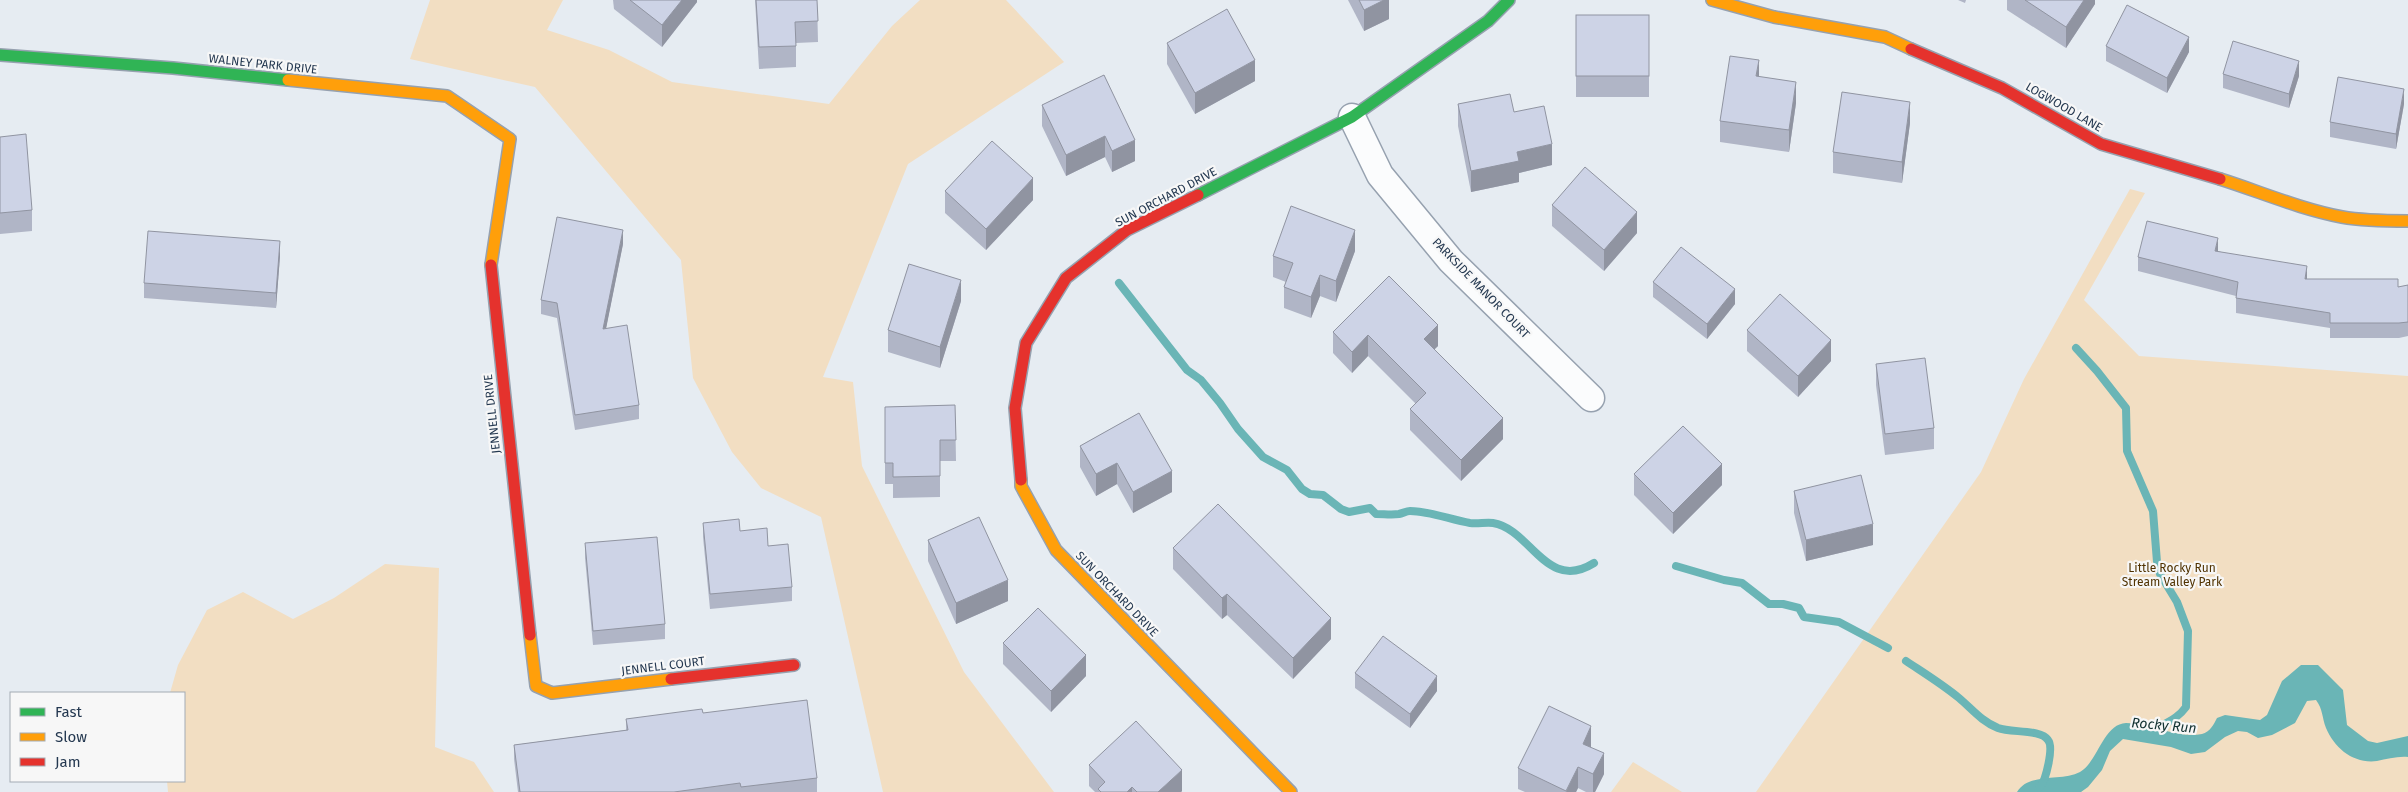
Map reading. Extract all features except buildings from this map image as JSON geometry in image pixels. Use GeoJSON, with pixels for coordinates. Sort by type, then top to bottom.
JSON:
{"type":"FeatureCollection","features":[{"type":"Feature","properties":{"kind":"street","name":"SUN ORCHARD DRIVE"},"geometry":{"type":"LineString","coordinates":[[1292,792],[1056,550],[1021,486],[1015,408],[1026,343],[1066,278],[1127,230],[1352,118],[1488,21],[1509,0]]}},
{"type":"Feature","properties":{"kind":"street","name":"LOGWOOD LANE"},"geometry":{"type":"LineString","coordinates":[[1712,0],[1774,17],[1886,37],[2002,88],[2101,144],[2222,180],[2300,207],[2352,218],[2408,221]]}},
{"type":"Feature","properties":{"kind":"street","name":"WALNEY PARK DRIVE"},"geometry":{"type":"LineString","coordinates":[[0,55],[173,68],[447,96],[510,138]]}},
{"type":"Feature","properties":{"kind":"street","name":"PARKSIDE MANOR COURT"},"geometry":{"type":"LineString","coordinates":[[1352,118],[1380,175],[1451,261],[1591,398]]}},
{"type":"Feature","properties":{"kind":"street","name":"JENNELL DRIVE"},"geometry":{"type":"LineString","coordinates":[[510,138],[490,271],[536,686]]}},
{"type":"Feature","properties":{"kind":"street","name":"JENNELL COURT"},"geometry":{"type":"LineString","coordinates":[[536,686],[552,693],[794,665]]}},
{"type":"Feature","properties":{"kind":"green space"},"geometry":{"type":"Polygon","coordinates":[[[430,0],[563,0],[547,30],[609,50],[672,82],[829,104],[892,26],[920,0],[1006,0],[1064,62],[908,164],[823,377],[853,382],[862,466],[964,672],[1054,792],[883,792],[821,517],[761,488],[732,452],[693,378],[681,260],[535,87],[410,59],[430,0]]]}},
{"type":"Feature","properties":{"kind":"green space","name":"Little Rocky Run Stream Valley Park"},"geometry":{"type":"Polygon","coordinates":[[[2130,189],[2145,193],[2084,300],[2139,356],[2408,376],[2408,792],[1756,792],[1981,472],[2024,379],[2130,189]]]}},
{"type":"Feature","properties":{"kind":"green space"},"geometry":{"type":"Polygon","coordinates":[[[385,564],[439,568],[435,747],[474,762],[494,792],[168,792],[167,782],[185,782],[185,692],[170,692],[178,665],[207,610],[243,592],[293,619],[334,598],[385,564]]]}},
{"type":"Feature","properties":{"kind":"green space"},"geometry":{"type":"Polygon","coordinates":[[[1633,762],[1682,792],[1611,792],[1633,762]]]}},
{"type":"Feature","properties":{"kind":"water"},"geometry":{"type":"Polygon","coordinates":[[[2301,665],[2318,665],[2343,690],[2347,725],[2368,741],[2377,743],[2408,736],[2408,757],[2369,761],[2346,754],[2330,736],[2316,700],[2307,701],[2295,723],[2272,735],[2258,738],[2247,732],[2238,731],[2225,737],[2205,752],[2191,754],[2171,747],[2123,739],[2110,751],[2102,770],[2088,787],[2081,792],[2017,792],[2029,782],[2064,777],[2080,772],[2092,760],[2106,736],[2118,725],[2126,723],[2145,725],[2174,733],[2193,735],[2207,732],[2217,718],[2225,715],[2260,720],[2267,715],[2282,681],[2301,665]]]}},
{"type":"Feature","properties":{"kind":"waterway"},"geometry":{"type":"LineString","coordinates":[[1119,283],[1187,370],[1201,380],[1238,429],[1263,457],[1287,470],[1302,489],[1310,494],[1323,495],[1341,509],[1349,512],[1370,508],[1376,514],[1399,514],[1418,511],[1470,523],[1493,523],[1506,528],[1518,536],[1551,565],[1563,570],[1577,570],[1594,563]]}},
{"type":"Feature","properties":{"kind":"waterway","name":"Rocky Run"},"geometry":{"type":"LineString","coordinates":[[2076,348],[2126,408],[2127,451],[2153,511],[2157,562],[2160,574],[2177,602],[2188,631],[2186,707],[2178,716],[2150,734]]}},
{"type":"Feature","properties":{"kind":"waterway"},"geometry":{"type":"LineString","coordinates":[[1676,566],[1724,580],[1742,583],[1769,604],[1783,604],[1799,608],[1804,617],[1839,622],[1888,648]]}},
{"type":"Feature","properties":{"kind":"waterway"},"geometry":{"type":"LineString","coordinates":[[1906,661],[1946,688],[1992,725],[2004,730],[2039,734],[2048,740],[2050,756],[2045,778],[2040,787]]}},
{"type":"Feature","properties":{"kind":"traffic: fast"},"geometry":{"type":"LineString","coordinates":[[1198,195],[1352,117],[1488,21],[1509,0]]}},
{"type":"Feature","properties":{"kind":"traffic: fast"},"geometry":{"type":"LineString","coordinates":[[0,55],[173,68],[288,80]]}},
{"type":"Feature","properties":{"kind":"traffic: slow"},"geometry":{"type":"LineString","coordinates":[[1712,0],[1774,17],[1885,37],[1911,49]]}},
{"type":"Feature","properties":{"kind":"traffic: slow"},"geometry":{"type":"LineString","coordinates":[[288,80],[447,96],[510,139],[491,265]]}},
{"type":"Feature","properties":{"kind":"traffic: slow"},"geometry":{"type":"LineString","coordinates":[[2220,179],[2326,214],[2358,219],[2408,221]]}},
{"type":"Feature","properties":{"kind":"traffic: slow"},"geometry":{"type":"LineString","coordinates":[[1021,480],[1021,486],[1056,550],[1291,792]]}},
{"type":"Feature","properties":{"kind":"traffic: slow"},"geometry":{"type":"LineString","coordinates":[[530,635],[536,686],[552,693],[671,679]]}},
{"type":"Feature","properties":{"kind":"traffic: jam"},"geometry":{"type":"LineString","coordinates":[[1911,49],[2002,88],[2101,144],[2220,179]]}},
{"type":"Feature","properties":{"kind":"traffic: jam"},"geometry":{"type":"LineString","coordinates":[[1021,480],[1015,408],[1026,343],[1066,278],[1127,230],[1198,195]]}},
{"type":"Feature","properties":{"kind":"traffic: jam"},"geometry":{"type":"LineString","coordinates":[[491,265],[530,635]]}},
{"type":"Feature","properties":{"kind":"traffic: jam"},"geometry":{"type":"LineString","coordinates":[[671,679],[794,665]]}}]}
